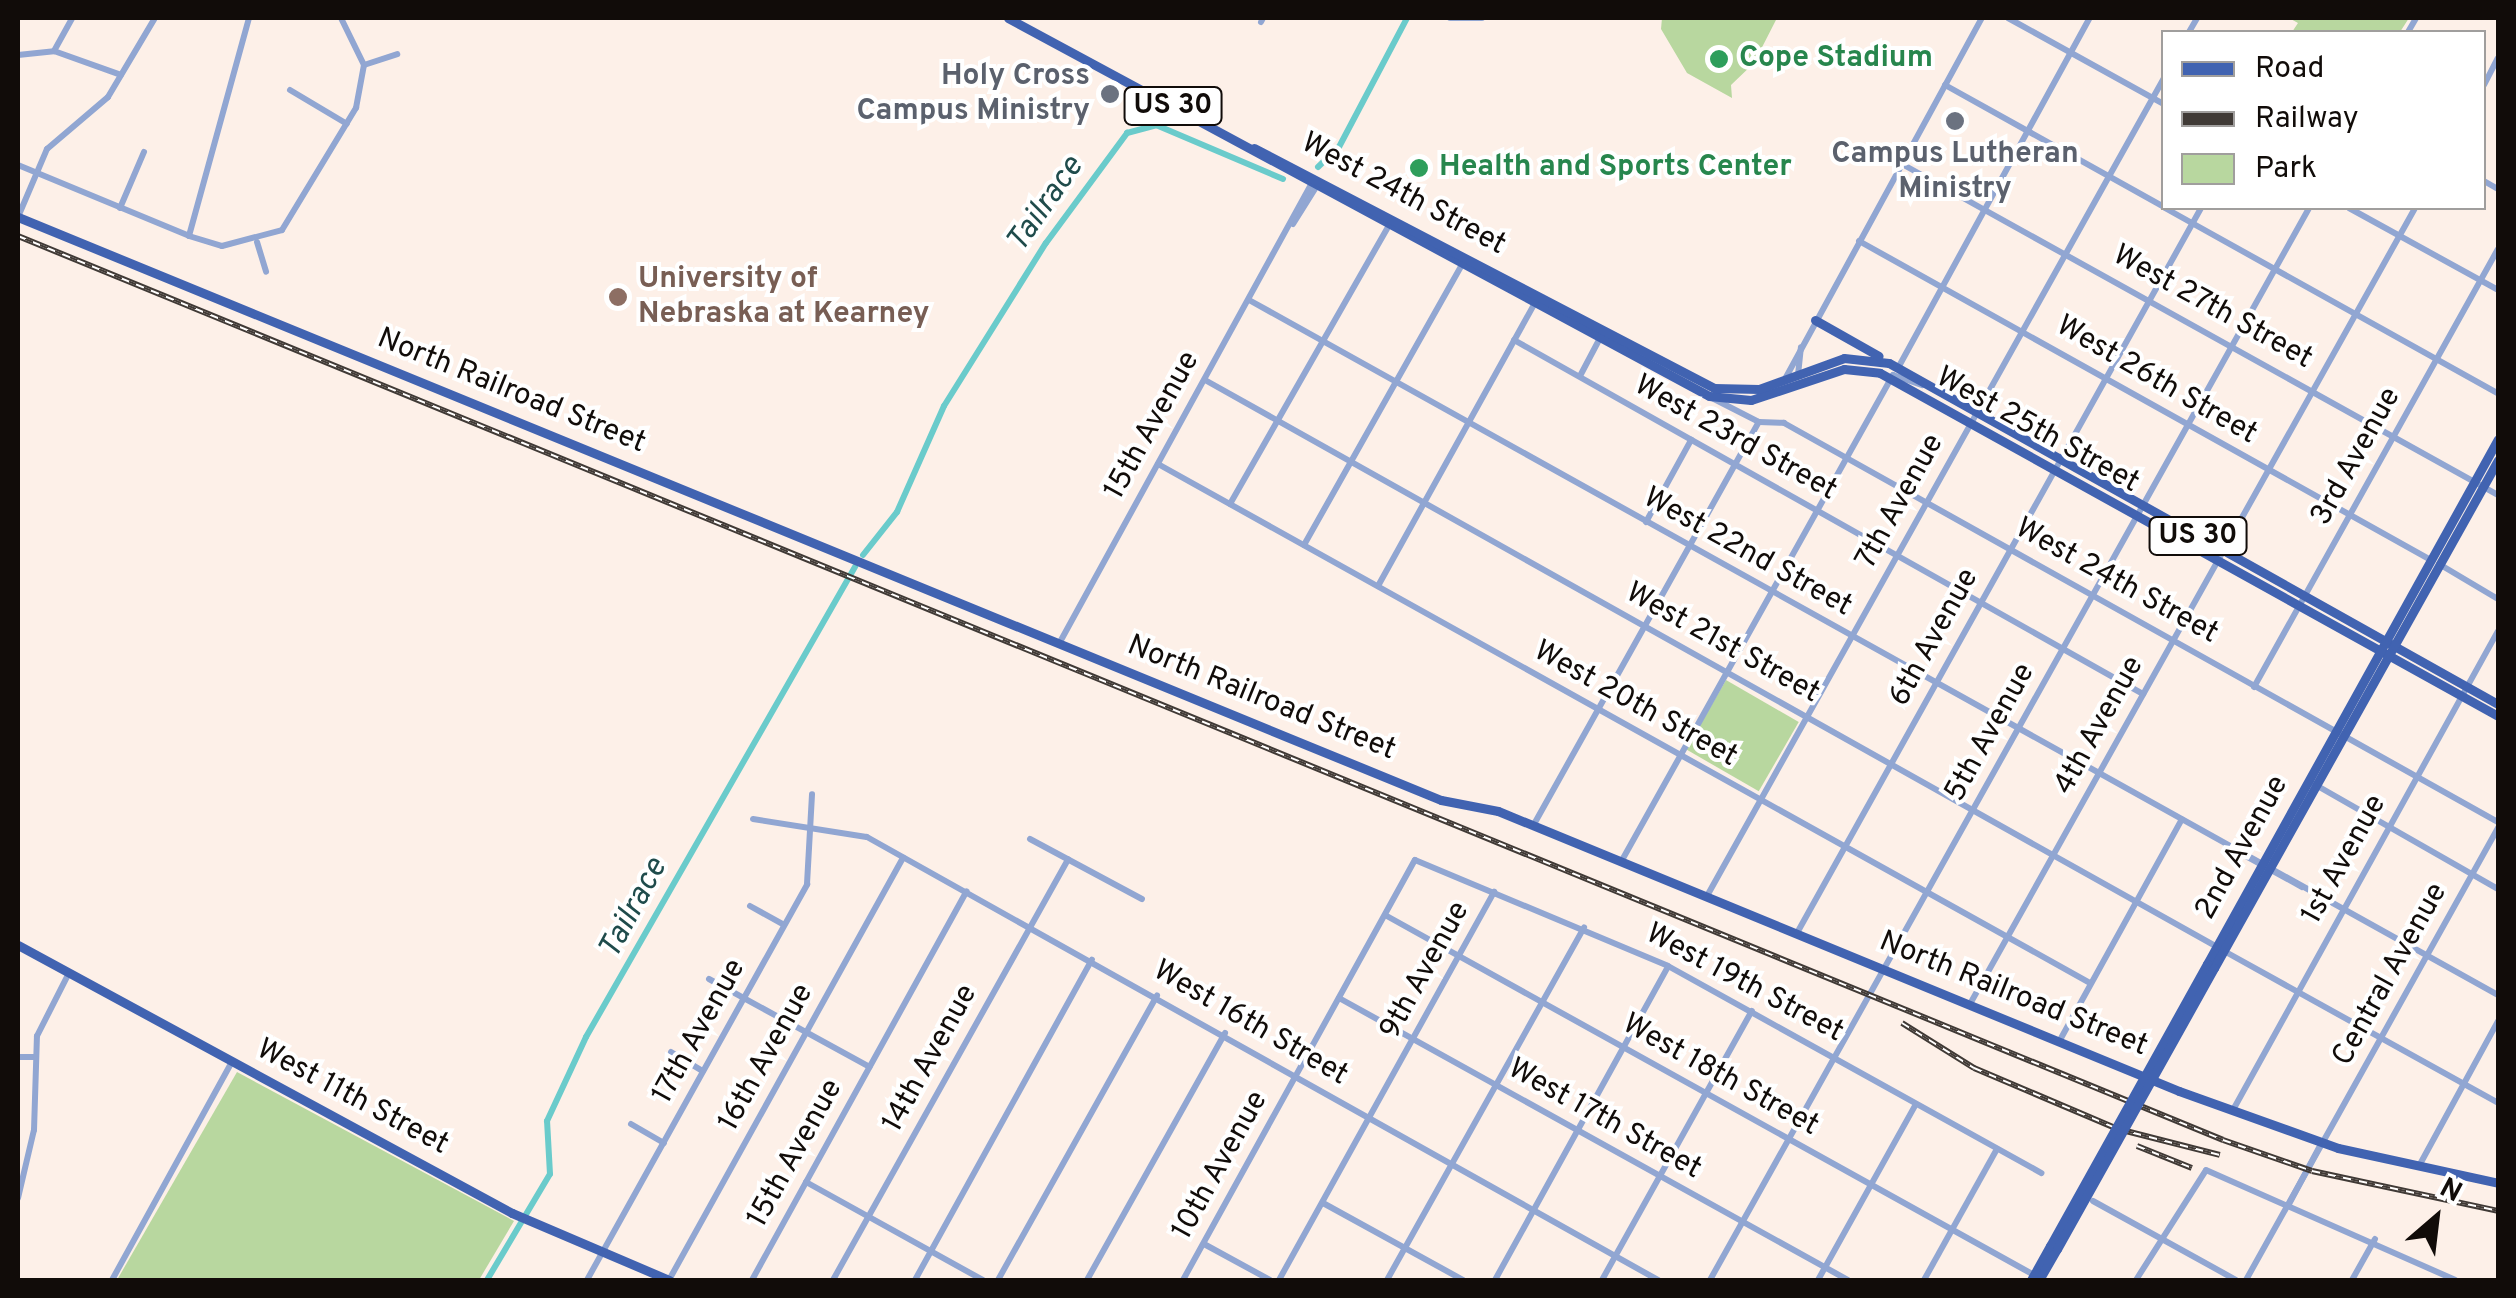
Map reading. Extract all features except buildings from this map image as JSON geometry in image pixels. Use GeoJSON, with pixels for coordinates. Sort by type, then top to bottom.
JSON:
{"type":"FeatureCollection","features":[{"type":"Feature","properties":{"kind":"main road","name":"West 24th Street"},"geometry":{"type":"LineString","coordinates":[[1008,18],[1536,300],[1714,388],[1785,386]]}},
{"type":"Feature","properties":{"kind":"main road","name":"North Railroad Street"},"geometry":{"type":"LineString","coordinates":[[18,217],[1441,800],[1533,826],[2233,1111],[2322,1143],[2498,1183]]}},
{"type":"Feature","properties":{"kind":"main road","name":"West 24th Street"},"geometry":{"type":"LineString","coordinates":[[1536,300],[1599,340],[1709,396],[1785,386],[1804,377]]}},
{"type":"Feature","properties":{"kind":"main road"},"geometry":{"type":"LineString","coordinates":[[1814,320],[1894,366]]}},
{"type":"Feature","properties":{"kind":"main road","name":"West 25th Street"},"geometry":{"type":"LineString","coordinates":[[1804,377],[1860,356],[1894,366],[2224,550],[2302,601]]}},
{"type":"Feature","properties":{"kind":"main road","name":"West 25th Street"},"geometry":{"type":"LineString","coordinates":[[1804,377],[1858,368],[1891,378],[2218,560],[2302,601],[2465,691],[2498,704]]}},
{"type":"Feature","properties":{"kind":"main road","name":"2nd Avenue"},"geometry":{"type":"LineString","coordinates":[[2037,1279],[2479,484],[2498,439]]}},
{"type":"Feature","properties":{"kind":"main road","name":"2nd Avenue"},"geometry":{"type":"LineString","coordinates":[[2479,484],[2498,460]]}},
{"type":"Feature","properties":{"kind":"main road","name":"West 25th Street"},"geometry":{"type":"LineString","coordinates":[[2465,691],[2498,716]]}},
{"type":"Feature","properties":{"kind":"main road","name":"West 11th Street"},"geometry":{"type":"LineString","coordinates":[[18,945],[512,1213],[669,1280]]}},
{"type":"Feature","properties":{"kind":"street"},"geometry":{"type":"LineString","coordinates":[[54,51],[72,18]]}},
{"type":"Feature","properties":{"kind":"street"},"geometry":{"type":"LineString","coordinates":[[18,217],[47,150],[122,76],[155,18]]}},
{"type":"Feature","properties":{"kind":"street"},"geometry":{"type":"LineString","coordinates":[[189,236],[249,18]]}},
{"type":"Feature","properties":{"kind":"street"},"geometry":{"type":"LineString","coordinates":[[18,165],[189,236],[222,246],[257,242],[297,212],[348,124],[364,65],[342,18]]}},
{"type":"Feature","properties":{"kind":"street"},"geometry":{"type":"LineString","coordinates":[[1450,18],[1482,18]]}},
{"type":"Feature","properties":{"kind":"street"},"geometry":{"type":"LineString","coordinates":[[1785,386],[1804,338],[1982,18]]}},
{"type":"Feature","properties":{"kind":"street"},"geometry":{"type":"LineString","coordinates":[[2008,18],[2161,102]]}},
{"type":"Feature","properties":{"kind":"street"},"geometry":{"type":"LineString","coordinates":[[1894,366],[2090,18]]}},
{"type":"Feature","properties":{"kind":"street"},"geometry":{"type":"LineString","coordinates":[[18,55],[54,51],[122,76]]}},
{"type":"Feature","properties":{"kind":"street"},"geometry":{"type":"LineString","coordinates":[[364,65],[397,54]]}},
{"type":"Feature","properties":{"kind":"street","name":"7th Avenue"},"geometry":{"type":"LineString","coordinates":[[1707,896],[2161,83]]}},
{"type":"Feature","properties":{"kind":"street"},"geometry":{"type":"LineString","coordinates":[[1945,85],[2161,205]]}},
{"type":"Feature","properties":{"kind":"street"},"geometry":{"type":"LineString","coordinates":[[290,90],[348,124]]}},
{"type":"Feature","properties":{"kind":"street"},"geometry":{"type":"LineString","coordinates":[[120,208],[144,152]]}},
{"type":"Feature","properties":{"kind":"street","name":"West 27th Street"},"geometry":{"type":"LineString","coordinates":[[1902,164],[2069,253],[2498,494]]}},
{"type":"Feature","properties":{"kind":"street","name":"15th Avenue"},"geometry":{"type":"LineString","coordinates":[[1060,642],[1316,182]]}},
{"type":"Feature","properties":{"kind":"street"},"geometry":{"type":"LineString","coordinates":[[2169,210],[2498,393]]}},
{"type":"Feature","properties":{"kind":"street","name":"6th Avenue"},"geometry":{"type":"LineString","coordinates":[[1797,933],[2200,210]]}},
{"type":"Feature","properties":{"kind":"street","name":"5th Avenue"},"geometry":{"type":"LineString","coordinates":[[1710,1280],[2309,210]]}},
{"type":"Feature","properties":{"kind":"street"},"geometry":{"type":"LineString","coordinates":[[2354,210],[2498,290]]}},
{"type":"Feature","properties":{"kind":"street","name":"4th Avenue"},"geometry":{"type":"LineString","coordinates":[[1970,1004],[2415,210]]}},
{"type":"Feature","properties":{"kind":"street"},"geometry":{"type":"LineString","coordinates":[[1230,504],[1391,222]]}},
{"type":"Feature","properties":{"kind":"street"},"geometry":{"type":"LineString","coordinates":[[257,242],[266,272]]}},
{"type":"Feature","properties":{"kind":"street","name":"West 26th Street"},"geometry":{"type":"LineString","coordinates":[[1859,242],[2498,599]]}},
{"type":"Feature","properties":{"kind":"street","name":"3rd Avenue"},"geometry":{"type":"LineString","coordinates":[[2254,687],[2498,249]]}},
{"type":"Feature","properties":{"kind":"street"},"geometry":{"type":"LineString","coordinates":[[1304,545],[1464,261]]}},
{"type":"Feature","properties":{"kind":"street","name":"West 22nd Street"},"geometry":{"type":"LineString","coordinates":[[1249,300],[2498,995]]}},
{"type":"Feature","properties":{"kind":"street"},"geometry":{"type":"LineString","coordinates":[[1378,586],[1536,300]]}},
{"type":"Feature","properties":{"kind":"street"},"geometry":{"type":"LineString","coordinates":[[1804,338],[1804,377]]}},
{"type":"Feature","properties":{"kind":"street","name":"West 23rd Street"},"geometry":{"type":"LineString","coordinates":[[1514,340],[2143,694]]}},
{"type":"Feature","properties":{"kind":"street"},"geometry":{"type":"LineString","coordinates":[[1580,376],[1599,340]]}},
{"type":"Feature","properties":{"kind":"street"},"geometry":{"type":"LineString","coordinates":[[1620,862],[1891,378],[1930,386]]}},
{"type":"Feature","properties":{"kind":"street","name":"West 21st Street"},"geometry":{"type":"LineString","coordinates":[[1205,380],[2498,1103]]}},
{"type":"Feature","properties":{"kind":"street","name":"West 24th Street"},"geometry":{"type":"LineString","coordinates":[[1709,396],[1759,422],[1774,418],[2498,825]]}},
{"type":"Feature","properties":{"kind":"street"},"geometry":{"type":"LineString","coordinates":[[1533,826],[1759,422]]}},
{"type":"Feature","properties":{"kind":"street"},"geometry":{"type":"LineString","coordinates":[[1646,522],[1692,440]]}},
{"type":"Feature","properties":{"kind":"street","name":"West 20th Street"},"geometry":{"type":"LineString","coordinates":[[1158,464],[2090,984]]}},
{"type":"Feature","properties":{"kind":"street","name":"1st Avenue"},"geometry":{"type":"LineString","coordinates":[[2233,1111],[2498,632]]}},
{"type":"Feature","properties":{"kind":"street"},"geometry":{"type":"LineString","coordinates":[[2312,783],[2498,889]]}},
{"type":"Feature","properties":{"kind":"street","name":"17th Avenue"},"geometry":{"type":"LineString","coordinates":[[587,1280],[812,869],[812,794]]}},
{"type":"Feature","properties":{"kind":"street"},"geometry":{"type":"LineString","coordinates":[[2060,1040],[2182,819]]}},
{"type":"Feature","properties":{"kind":"street","name":"West 16th Street"},"geometry":{"type":"LineString","coordinates":[[754,820],[851,830],[1225,1032],[1296,1078],[1658,1280]]}},
{"type":"Feature","properties":{"kind":"street","name":"Central Avenue"},"geometry":{"type":"LineString","coordinates":[[2246,1280],[2498,825]]}},
{"type":"Feature","properties":{"kind":"street"},"geometry":{"type":"LineString","coordinates":[[1030,839],[1142,899]]}},
{"type":"Feature","properties":{"kind":"street","name":"16th Avenue"},"geometry":{"type":"LineString","coordinates":[[669,1280],[903,857]]}},
{"type":"Feature","properties":{"kind":"street","name":"14th Avenue"},"geometry":{"type":"LineString","coordinates":[[833,1280],[1068,859]]}},
{"type":"Feature","properties":{"kind":"street","name":"West 19th Street"},"geometry":{"type":"LineString","coordinates":[[1415,860],[1584,927],[1668,966],[2040,1173]]}},
{"type":"Feature","properties":{"kind":"street","name":"10th Avenue"},"geometry":{"type":"LineString","coordinates":[[1183,1280],[1415,860]]}},
{"type":"Feature","properties":{"kind":"street","name":"15th Avenue"},"geometry":{"type":"LineString","coordinates":[[752,1280],[967,892]]}},
{"type":"Feature","properties":{"kind":"street","name":"9th Avenue"},"geometry":{"type":"LineString","coordinates":[[1279,1280],[1494,892]]}},
{"type":"Feature","properties":{"kind":"street"},"geometry":{"type":"LineString","coordinates":[[750,906],[784,925]]}},
{"type":"Feature","properties":{"kind":"street","name":"West 18th Street"},"geometry":{"type":"LineString","coordinates":[[1385,915],[2037,1279]]}},
{"type":"Feature","properties":{"kind":"street"},"geometry":{"type":"LineString","coordinates":[[1387,1280],[1584,927]]}},
{"type":"Feature","properties":{"kind":"street"},"geometry":{"type":"LineString","coordinates":[[915,1280],[1092,960]]}},
{"type":"Feature","properties":{"kind":"street"},"geometry":{"type":"LineString","coordinates":[[1495,1280],[1668,966]]}},
{"type":"Feature","properties":{"kind":"street"},"geometry":{"type":"LineString","coordinates":[[18,1198],[34,1130],[34,1056],[69,973]]}},
{"type":"Feature","properties":{"kind":"street"},"geometry":{"type":"LineString","coordinates":[[709,979],[870,1067]]}},
{"type":"Feature","properties":{"kind":"street"},"geometry":{"type":"LineString","coordinates":[[998,1280],[1157,996]]}},
{"type":"Feature","properties":{"kind":"street","name":"West 17th Street"},"geometry":{"type":"LineString","coordinates":[[1340,998],[1848,1280]]}},
{"type":"Feature","properties":{"kind":"street"},"geometry":{"type":"LineString","coordinates":[[1602,1280],[1752,1010]]}},
{"type":"Feature","properties":{"kind":"street"},"geometry":{"type":"LineString","coordinates":[[2418,1167],[2498,1021]]}},
{"type":"Feature","properties":{"kind":"street"},"geometry":{"type":"LineString","coordinates":[[1086,1280],[1225,1032]]}},
{"type":"Feature","properties":{"kind":"street"},"geometry":{"type":"LineString","coordinates":[[671,1052],[703,1072]]}},
{"type":"Feature","properties":{"kind":"street"},"geometry":{"type":"LineString","coordinates":[[18,1058],[34,1056]]}},
{"type":"Feature","properties":{"kind":"street"},"geometry":{"type":"LineString","coordinates":[[112,1280],[232,1062]]}},
{"type":"Feature","properties":{"kind":"street"},"geometry":{"type":"LineString","coordinates":[[1818,1280],[1916,1104]]}},
{"type":"Feature","properties":{"kind":"street"},"geometry":{"type":"LineString","coordinates":[[631,1124],[664,1143]]}},
{"type":"Feature","properties":{"kind":"street"},"geometry":{"type":"LineString","coordinates":[[1924,1280],[1997,1150]]}},
{"type":"Feature","properties":{"kind":"street"},"geometry":{"type":"LineString","coordinates":[[2136,1280],[2201,1171],[2375,1239],[2455,1280]]}},
{"type":"Feature","properties":{"kind":"street"},"geometry":{"type":"LineString","coordinates":[[806,1182],[983,1280]]}},
{"type":"Feature","properties":{"kind":"street"},"geometry":{"type":"LineString","coordinates":[[2093,1201],[2236,1280]]}},
{"type":"Feature","properties":{"kind":"street"},"geometry":{"type":"LineString","coordinates":[[1323,1203],[1463,1280]]}},
{"type":"Feature","properties":{"kind":"street"},"geometry":{"type":"LineString","coordinates":[[2352,1280],[2375,1239]]}},
{"type":"Feature","properties":{"kind":"street"},"geometry":{"type":"LineString","coordinates":[[1204,1244],[1270,1280]]}},
{"type":"Feature","properties":{"kind":"green space","name":"Cope Stadium"},"geometry":{"type":"Polygon","coordinates":[[[1662,18],[1777,18],[1754,63],[1731,85],[1732,98],[1687,73],[1661,29],[1662,18]]]}},
{"type":"Feature","properties":{"kind":"green space"},"geometry":{"type":"Polygon","coordinates":[[[2289,18],[2409,18],[2401,30],[2293,30],[2298,23],[2289,18]]]}},
{"type":"Feature","properties":{"kind":"green space"},"geometry":{"type":"Polygon","coordinates":[[[1726,680],[1799,722],[1759,791],[1686,749],[1726,680]]]}},
{"type":"Feature","properties":{"kind":"green space"},"geometry":{"type":"Polygon","coordinates":[[[237,1072],[514,1221],[479,1280],[117,1280],[237,1072]]]}},
{"type":"Feature","properties":{"kind":"waterway","name":"Tailrace"},"geometry":{"type":"LineString","coordinates":[[1318,167],[1339,147],[1407,18]]}},
{"type":"Feature","properties":{"kind":"waterway","name":"Tailrace"},"geometry":{"type":"LineString","coordinates":[[863,555],[897,512],[944,406],[1046,243],[1127,133],[1156,125],[1283,179]]}},
{"type":"Feature","properties":{"kind":"waterway","name":"Tailrace"},"geometry":{"type":"LineString","coordinates":[[487,1280],[550,1174],[547,1121],[586,1037],[855,567]]}},
{"type":"Feature","properties":{"kind":"railway"},"geometry":{"type":"LineString","coordinates":[[18,236],[2223,1140],[2312,1171],[2498,1211]]}},
{"type":"Feature","properties":{"kind":"railway"},"geometry":{"type":"LineString","coordinates":[[1902,1023],[1974,1068],[2118,1129],[2220,1155]]}},
{"type":"Feature","properties":{"kind":"railway"},"geometry":{"type":"LineString","coordinates":[[2137,1146],[2192,1168]]}},
{"type":"Feature","properties":{"kind":"place","name":"Cope Stadium"},"geometry":{"type":"Point","coordinates":[1719,59]}},
{"type":"Feature","properties":{"kind":"place","name":"Holy Cross Campus Ministry"},"geometry":{"type":"Point","coordinates":[1110,94]}},
{"type":"Feature","properties":{"kind":"place","name":"Campus Lutheran Ministry"},"geometry":{"type":"Point","coordinates":[1955,121]}},
{"type":"Feature","properties":{"kind":"place","name":"Health and Sports Center"},"geometry":{"type":"Point","coordinates":[1419,168]}},
{"type":"Feature","properties":{"kind":"place","name":"University of Nebraska at Kearney"},"geometry":{"type":"Point","coordinates":[618,297]}}]}
